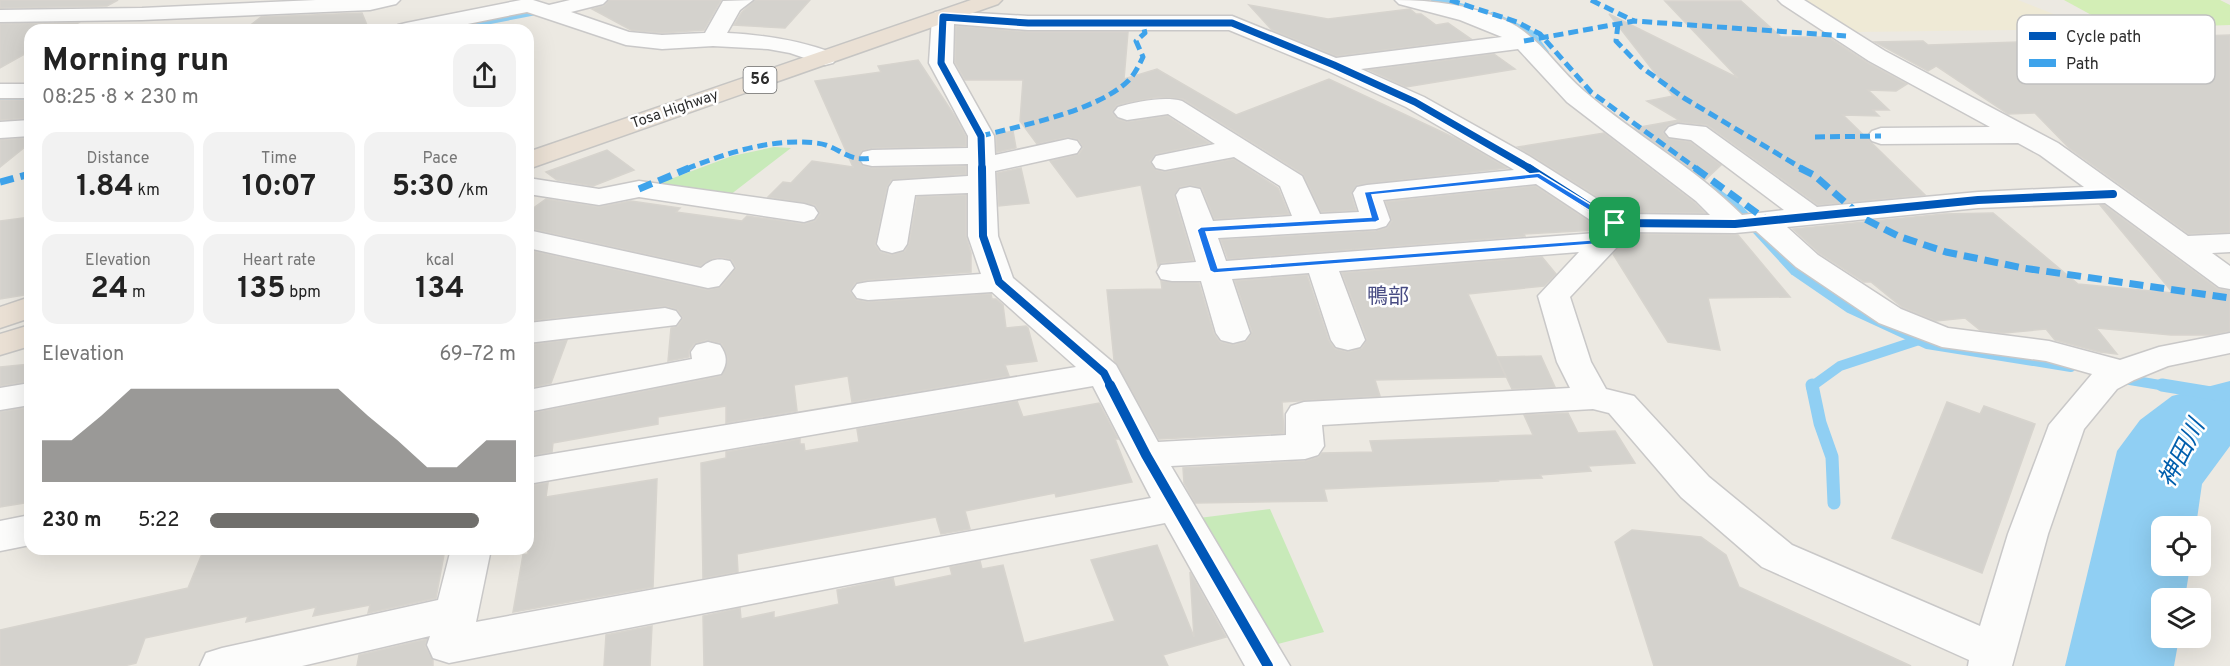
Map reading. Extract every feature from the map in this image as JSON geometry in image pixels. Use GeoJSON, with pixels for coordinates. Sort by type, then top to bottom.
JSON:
{"type":"FeatureCollection","features":[{"type":"Feature","properties":{"kind":"highway","name":"Tosa Highway"},"geometry":{"type":"LineString","coordinates":[[534,137],[795,46],[936,9],[991,0]]}},
{"type":"Feature","properties":{"kind":"highway","name":"Tosa Highway"},"geometry":{"type":"LineString","coordinates":[[534,159],[825,58],[936,9]]}},
{"type":"Feature","properties":{"kind":"highway"},"geometry":{"type":"LineString","coordinates":[[0,318],[24,310]]}},
{"type":"Feature","properties":{"kind":"highway"},"geometry":{"type":"LineString","coordinates":[[0,345],[24,337]]}},
{"type":"Feature","properties":{"kind":"street"},"geometry":{"type":"LineString","coordinates":[[1,16],[19,0]]}},
{"type":"Feature","properties":{"kind":"street"},"geometry":{"type":"LineString","coordinates":[[438,24],[533,6],[596,0]]}},
{"type":"Feature","properties":{"kind":"street"},"geometry":{"type":"LineString","coordinates":[[713,39],[731,6],[742,0]]}},
{"type":"Feature","properties":{"kind":"street"},"geometry":{"type":"LineString","coordinates":[[1028,24],[1071,0]]}},
{"type":"Feature","properties":{"kind":"street"},"geometry":{"type":"LineString","coordinates":[[1406,0],[1490,22],[1524,41],[1557,80],[1576,97],[1709,198],[1890,316],[1942,337],[2049,351],[2115,376]]}},
{"type":"Feature","properties":{"kind":"street"},"geometry":{"type":"LineString","coordinates":[[1789,0],[1877,56],[2049,149],[2230,280]]}},
{"type":"Feature","properties":{"kind":"street"},"geometry":{"type":"LineString","coordinates":[[533,6],[626,38],[645,42],[713,39],[768,42],[795,46],[825,58]]}},
{"type":"Feature","properties":{"kind":"street"},"geometry":{"type":"LineString","coordinates":[[1,16],[380,8]]}},
{"type":"Feature","properties":{"kind":"street"},"geometry":{"type":"LineString","coordinates":[[1268,666],[1146,455],[1104,373],[999,282],[982,237],[981,136],[941,63],[936,9],[1028,24],[1233,24],[1334,65],[1415,102],[1520,162],[1611,232]]}},
{"type":"Feature","properties":{"kind":"street"},"geometry":{"type":"LineString","coordinates":[[1334,65],[1524,41]]}},
{"type":"Feature","properties":{"kind":"street"},"geometry":{"type":"LineString","coordinates":[[0,91],[24,91]]}},
{"type":"Feature","properties":{"kind":"street"},"geometry":{"type":"LineString","coordinates":[[1127,112],[1173,106],[1292,182],[1309,224]]}},
{"type":"Feature","properties":{"kind":"street"},"geometry":{"type":"LineString","coordinates":[[0,130],[24,128]]}},
{"type":"Feature","properties":{"kind":"street"},"geometry":{"type":"LineString","coordinates":[[1678,132],[1696,132],[1810,216]]}},
{"type":"Feature","properties":{"kind":"street"},"geometry":{"type":"LineString","coordinates":[[1881,136],[2023,135]]}},
{"type":"Feature","properties":{"kind":"street"},"geometry":{"type":"LineString","coordinates":[[892,244],[903,187],[1068,147]]}},
{"type":"Feature","properties":{"kind":"street"},"geometry":{"type":"LineString","coordinates":[[1166,162],[1238,148]]}},
{"type":"Feature","properties":{"kind":"street"},"geometry":{"type":"LineString","coordinates":[[872,159],[981,169]]}},
{"type":"Feature","properties":{"kind":"street"},"geometry":{"type":"LineString","coordinates":[[1201,230],[1376,220],[1367,194],[1539,176]]}},
{"type":"Feature","properties":{"kind":"street"},"geometry":{"type":"LineString","coordinates":[[534,187],[599,197],[639,189],[804,213]]}},
{"type":"Feature","properties":{"kind":"street"},"geometry":{"type":"LineString","coordinates":[[1172,272],[1321,264],[1611,232],[1750,223],[1977,200],[2113,194]]}},
{"type":"Feature","properties":{"kind":"street"},"geometry":{"type":"LineString","coordinates":[[1190,195],[1233,333]]}},
{"type":"Feature","properties":{"kind":"street"},"geometry":{"type":"LineString","coordinates":[[1593,398],[1574,362],[1554,296],[1611,232]]}},
{"type":"Feature","properties":{"kind":"street"},"geometry":{"type":"LineString","coordinates":[[534,240],[708,279],[719,268]]}},
{"type":"Feature","properties":{"kind":"street"},"geometry":{"type":"LineString","coordinates":[[2182,245],[2230,243]]}},
{"type":"Feature","properties":{"kind":"street"},"geometry":{"type":"LineString","coordinates":[[1321,264],[1348,340]]}},
{"type":"Feature","properties":{"kind":"street"},"geometry":{"type":"LineString","coordinates":[[868,291],[999,282]]}},
{"type":"Feature","properties":{"kind":"street"},"geometry":{"type":"LineString","coordinates":[[534,332],[665,318]]}},
{"type":"Feature","properties":{"kind":"street"},"geometry":{"type":"LineString","coordinates":[[1146,455],[1305,446],[1304,414],[1593,398],[1621,404],[1695,487],[1776,556],[1992,658],[2028,534],[2067,425],[2115,376],[2159,357],[2230,343]]}},
{"type":"Feature","properties":{"kind":"street"},"geometry":{"type":"LineString","coordinates":[[534,400],[709,366],[708,352]]}},
{"type":"Feature","properties":{"kind":"street"},"geometry":{"type":"LineString","coordinates":[[534,470],[1104,373]]}},
{"type":"Feature","properties":{"kind":"street"},"geometry":{"type":"LineString","coordinates":[[0,399],[24,395]]}},
{"type":"Feature","properties":{"kind":"street"},"geometry":{"type":"LineString","coordinates":[[222,666],[450,641],[1176,507]]}},
{"type":"Feature","properties":{"kind":"street"},"geometry":{"type":"LineString","coordinates":[[0,536],[24,531]]}},
{"type":"Feature","properties":{"kind":"street"},"geometry":{"type":"LineString","coordinates":[[450,641],[470,555]]}},
{"type":"Feature","properties":{"kind":"shaded area"},"geometry":{"type":"Polygon","coordinates":[[[1804,0],[2018,0],[2056,15],[2017,15],[2017,30],[1855,32],[1804,0]]]}},
{"type":"Feature","properties":{"kind":"green space"},"geometry":{"type":"Polygon","coordinates":[[[2064,0],[2220,0],[2230,5],[2230,25],[2215,26],[2215,15],[2091,15],[2064,0]]]}},
{"type":"Feature","properties":{"kind":"green space"},"geometry":{"type":"Polygon","coordinates":[[[774,147],[791,148],[730,195],[660,183],[732,156],[774,147]]]}},
{"type":"Feature","properties":{"kind":"green space"},"geometry":{"type":"Polygon","coordinates":[[[1270,509],[1324,632],[1274,645],[1199,518],[1270,509]]]}},
{"type":"Feature","properties":{"kind":"water","name":"神田川"},"geometry":{"type":"Polygon","coordinates":[[[2230,381],[2230,446],[2202,484],[2197,516],[2151,516],[2151,576],[2188,576],[2187,588],[2151,588],[2151,648],[2177,648],[2174,666],[2065,666],[2117,451],[2140,420],[2172,396],[2230,381]]]}},
{"type":"Feature","properties":{"kind":"building"},"geometry":{"type":"Polygon","coordinates":[[[0,0],[118,0],[107,6],[0,8],[0,0]]]}},
{"type":"Feature","properties":{"kind":"building"},"geometry":{"type":"Polygon","coordinates":[[[609,0],[721,0],[704,30],[662,33],[631,30],[592,9],[604,6],[609,0]]]}},
{"type":"Feature","properties":{"kind":"building"},"geometry":{"type":"Polygon","coordinates":[[[755,0],[810,0],[785,28],[734,25],[742,12],[755,0]]]}},
{"type":"Feature","properties":{"kind":"building"},"geometry":{"type":"Polygon","coordinates":[[[1665,1],[1741,1],[1781,37],[1828,37],[1868,63],[1907,84],[1896,91],[1868,90],[1889,110],[1873,110],[1879,116],[1843,115],[1925,195],[1818,205],[1707,125],[1678,122],[1668,125],[1663,132],[1667,138],[1690,142],[1721,165],[1705,180],[1635,128],[1679,120],[1647,101],[1673,96],[1609,14],[1738,78],[1665,1]]]}},
{"type":"Feature","properties":{"kind":"building"},"geometry":{"type":"Polygon","coordinates":[[[1249,5],[1328,19],[1410,9],[1436,25],[1448,23],[1471,39],[1336,56],[1272,30],[1249,5]]]}},
{"type":"Feature","properties":{"kind":"building"},"geometry":{"type":"Polygon","coordinates":[[[362,13],[367,24],[252,24],[261,17],[362,13]]]}},
{"type":"Feature","properties":{"kind":"building"},"geometry":{"type":"Polygon","coordinates":[[[78,23],[24,24],[24,54],[0,68],[0,24],[78,23]]]}},
{"type":"Feature","properties":{"kind":"building"},"geometry":{"type":"Polygon","coordinates":[[[956,26],[1028,32],[1128,32],[1124,79],[1157,69],[1236,115],[1329,79],[1457,139],[1507,168],[1357,185],[1351,194],[1356,210],[1321,212],[1303,174],[1183,99],[1158,97],[1117,105],[1112,112],[1117,119],[1127,122],[1167,116],[1209,143],[1156,154],[1150,161],[1156,170],[1165,172],[1234,159],[1278,188],[1289,214],[1214,219],[1202,188],[1190,185],[1180,187],[1174,196],[1193,260],[1161,263],[1158,266],[1141,185],[1077,197],[1050,161],[1079,154],[1083,148],[1079,140],[1068,137],[1037,144],[1020,121],[1023,80],[965,80],[955,62],[956,26]]]}},
{"type":"Feature","properties":{"kind":"building"},"geometry":{"type":"Polygon","coordinates":[[[2215,35],[2230,35],[2230,232],[2189,234],[2069,148],[2035,113],[2008,114],[1936,66],[1928,71],[1875,42],[1923,41],[1928,45],[2017,42],[2017,84],[2215,84],[2215,35]]]}},
{"type":"Feature","properties":{"kind":"building"},"geometry":{"type":"Polygon","coordinates":[[[1494,54],[1515,69],[1406,87],[1369,70],[1494,54]]]}},
{"type":"Feature","properties":{"kind":"building"},"geometry":{"type":"Polygon","coordinates":[[[918,60],[956,118],[966,137],[966,146],[872,148],[861,151],[857,159],[863,166],[872,168],[966,166],[966,174],[891,180],[887,187],[875,245],[880,252],[891,255],[905,251],[909,244],[917,197],[966,195],[966,236],[971,253],[971,272],[868,280],[855,283],[850,292],[857,300],[868,302],[991,294],[992,299],[996,299],[1003,305],[1006,328],[1026,326],[1028,328],[1037,361],[1005,365],[1009,376],[852,402],[848,376],[794,385],[797,411],[726,423],[726,406],[658,417],[658,424],[553,443],[552,452],[534,455],[534,413],[721,376],[728,359],[722,344],[707,340],[694,344],[689,351],[689,357],[668,361],[671,328],[678,326],[683,318],[678,310],[666,306],[534,320],[534,251],[708,290],[721,287],[736,268],[732,260],[726,258],[714,258],[700,266],[534,229],[534,208],[546,199],[599,207],[631,201],[680,208],[676,212],[742,221],[747,216],[804,224],[815,221],[820,214],[815,205],[768,197],[783,182],[791,183],[812,161],[853,167],[815,81],[881,72],[878,66],[918,60]]]}},
{"type":"Feature","properties":{"kind":"building"},"geometry":{"type":"Polygon","coordinates":[[[0,100],[24,100],[24,118],[0,120],[0,100]]]}},
{"type":"Feature","properties":{"kind":"building"},"geometry":{"type":"Polygon","coordinates":[[[1013,131],[1016,148],[997,152],[996,134],[1013,131]]]}},
{"type":"Feature","properties":{"kind":"building"},"geometry":{"type":"Polygon","coordinates":[[[1604,133],[1705,213],[1622,212],[1518,147],[1604,133]]]}},
{"type":"Feature","properties":{"kind":"building"},"geometry":{"type":"Polygon","coordinates":[[[24,138],[24,148],[0,167],[0,140],[24,138]]]}},
{"type":"Feature","properties":{"kind":"building"},"geometry":{"type":"Polygon","coordinates":[[[607,150],[634,170],[593,186],[557,180],[546,172],[607,150]]]}},
{"type":"Feature","properties":{"kind":"building"},"geometry":{"type":"Polygon","coordinates":[[[1021,168],[1029,203],[999,206],[997,173],[1021,168]]]}},
{"type":"Feature","properties":{"kind":"building"},"geometry":{"type":"Polygon","coordinates":[[[1535,186],[1598,227],[1596,230],[1228,259],[1221,240],[1376,231],[1387,228],[1392,221],[1386,202],[1535,186]]]}},
{"type":"Feature","properties":{"kind":"building"},"geometry":{"type":"Polygon","coordinates":[[[2100,205],[2104,205],[2218,289],[2230,291],[2230,331],[2210,335],[2171,335],[2096,328],[2117,354],[2055,340],[2046,329],[2004,333],[1980,330],[1965,318],[1936,321],[1902,307],[1871,282],[1864,282],[1819,253],[1793,229],[1944,214],[1993,213],[2078,284],[2173,293],[2100,205]]]}},
{"type":"Feature","properties":{"kind":"building"},"geometry":{"type":"Polygon","coordinates":[[[24,218],[24,295],[0,299],[0,221],[24,218]]]}},
{"type":"Feature","properties":{"kind":"building"},"geometry":{"type":"Polygon","coordinates":[[[1626,234],[1738,235],[1790,297],[1708,298],[1720,350],[1668,342],[1613,254],[1626,234]]]}},
{"type":"Feature","properties":{"kind":"building"},"geometry":{"type":"Polygon","coordinates":[[[1542,257],[1556,274],[1544,286],[1468,294],[1506,377],[1375,380],[1380,396],[1282,402],[1284,433],[1159,439],[1114,360],[1107,290],[1162,289],[1161,281],[1199,283],[1214,334],[1220,342],[1234,345],[1247,341],[1252,332],[1235,281],[1307,275],[1329,341],[1335,349],[1349,352],[1362,348],[1367,339],[1342,273],[1542,257]]]}},
{"type":"Feature","properties":{"kind":"building"},"geometry":{"type":"Polygon","coordinates":[[[567,340],[551,383],[534,387],[534,344],[567,340]]]}},
{"type":"Feature","properties":{"kind":"building"},"geometry":{"type":"Polygon","coordinates":[[[1541,356],[1555,387],[1512,389],[1497,357],[1541,356]]]}},
{"type":"Feature","properties":{"kind":"building"},"geometry":{"type":"Polygon","coordinates":[[[24,365],[24,382],[0,386],[0,367],[24,365]]]}},
{"type":"Feature","properties":{"kind":"building"},"geometry":{"type":"Polygon","coordinates":[[[1017,401],[1023,417],[1099,403],[1118,439],[1115,439],[1132,482],[1056,497],[1055,493],[965,511],[970,529],[941,534],[936,517],[737,554],[738,572],[703,578],[701,463],[726,458],[726,452],[800,439],[800,444],[804,444],[805,451],[859,442],[857,429],[1017,401]]]}},
{"type":"Feature","properties":{"kind":"building"},"geometry":{"type":"Polygon","coordinates":[[[1947,402],[1980,414],[1984,406],[2035,424],[1982,573],[1892,538],[1947,402]]]}},
{"type":"Feature","properties":{"kind":"building"},"geometry":{"type":"Polygon","coordinates":[[[24,408],[24,503],[0,507],[0,412],[24,408]]]}},
{"type":"Feature","properties":{"kind":"building"},"geometry":{"type":"Polygon","coordinates":[[[1568,413],[1578,433],[1615,431],[1635,463],[1588,466],[1591,471],[1540,475],[1542,478],[1324,489],[1327,501],[1195,503],[1184,483],[1183,468],[1305,461],[1319,457],[1322,453],[1373,452],[1370,441],[1533,435],[1524,415],[1568,413]]]}},
{"type":"Feature","properties":{"kind":"building"},"geometry":{"type":"Polygon","coordinates":[[[657,479],[653,587],[513,612],[523,555],[534,555],[534,485],[548,483],[546,497],[657,479]]]}},
{"type":"Feature","properties":{"kind":"building"},"geometry":{"type":"Polygon","coordinates":[[[1632,530],[1701,537],[1726,555],[1739,587],[1911,666],[1654,666],[1615,542],[1632,530]]]}},
{"type":"Feature","properties":{"kind":"building"},"geometry":{"type":"Polygon","coordinates":[[[1157,545],[1194,637],[1190,572],[1226,637],[1163,655],[1168,666],[704,666],[703,616],[740,608],[741,619],[774,612],[774,618],[839,604],[837,590],[893,578],[895,587],[952,575],[950,567],[980,561],[982,569],[1003,565],[1024,643],[1115,621],[1091,560],[1157,545]]]}},
{"type":"Feature","properties":{"kind":"building"},"geometry":{"type":"Polygon","coordinates":[[[202,555],[444,555],[436,598],[368,613],[370,605],[313,616],[316,607],[246,622],[248,616],[145,638],[136,663],[124,666],[0,666],[0,630],[188,588],[202,555]]]}},
{"type":"Feature","properties":{"kind":"building"},"geometry":{"type":"Polygon","coordinates":[[[652,626],[650,666],[604,666],[606,635],[652,626]]]}},
{"type":"Feature","properties":{"kind":"building"},"geometry":{"type":"Polygon","coordinates":[[[427,639],[425,646],[433,660],[433,666],[357,666],[359,655],[427,639]]]}},
{"type":"Feature","properties":{"kind":"waterway"},"geometry":{"type":"LineString","coordinates":[[1435,0],[1464,8]]}},
{"type":"Feature","properties":{"kind":"waterway"},"geometry":{"type":"LineString","coordinates":[[470,24],[541,10]]}},
{"type":"Feature","properties":{"kind":"waterway"},"geometry":{"type":"LineString","coordinates":[[1493,16],[1531,34],[1545,53]]}},
{"type":"Feature","properties":{"kind":"waterway"},"geometry":{"type":"LineString","coordinates":[[0,99],[24,99]]}},
{"type":"Feature","properties":{"kind":"waterway"},"geometry":{"type":"LineString","coordinates":[[1712,190],[1738,209],[1795,271],[1849,308],[1919,340]]}},
{"type":"Feature","properties":{"kind":"waterway"},"geometry":{"type":"LineString","coordinates":[[1812,386],[1840,366],[1919,340]]}},
{"type":"Feature","properties":{"kind":"waterway"},"geometry":{"type":"LineString","coordinates":[[1919,340],[1927,344],[2071,367]]}},
{"type":"Feature","properties":{"kind":"waterway"},"geometry":{"type":"LineString","coordinates":[[2118,378],[2172,387]]}},
{"type":"Feature","properties":{"kind":"waterway"},"geometry":{"type":"LineString","coordinates":[[2162,385],[2230,396]]}},
{"type":"Feature","properties":{"kind":"waterway"},"geometry":{"type":"LineString","coordinates":[[1812,386],[1820,423],[1832,457],[1834,503]]}},
{"type":"Feature","properties":{"kind":"marked path"},"geometry":{"type":"LineString","coordinates":[[1450,0],[1517,22],[1540,34],[1591,92],[1768,221]]}},
{"type":"Feature","properties":{"kind":"marked path"},"geometry":{"type":"LineString","coordinates":[[1591,0],[1634,21]]}},
{"type":"Feature","properties":{"kind":"marked path"},"geometry":{"type":"LineString","coordinates":[[1524,41],[1634,21],[1846,36]]}},
{"type":"Feature","properties":{"kind":"marked path"},"geometry":{"type":"LineString","coordinates":[[1618,24],[1616,41],[1641,67],[1684,98],[1732,125],[1781,158],[1814,175],[1863,218],[1898,236],[1946,252],[2023,268],[2230,298]]}},
{"type":"Feature","properties":{"kind":"marked path"},"geometry":{"type":"LineString","coordinates":[[981,136],[1058,115],[1115,91],[1130,79],[1143,57],[1136,41],[1145,33],[1143,25]]}},
{"type":"Feature","properties":{"kind":"marked path"},"geometry":{"type":"LineString","coordinates":[[1815,137],[1881,136]]}},
{"type":"Feature","properties":{"kind":"marked path"},"geometry":{"type":"LineString","coordinates":[[639,189],[703,162],[747,148],[770,144],[816,143],[855,160],[872,158]]}},
{"type":"Feature","properties":{"kind":"marked path"},"geometry":{"type":"LineString","coordinates":[[0,182],[24,176]]}},
{"type":"Feature","properties":{"kind":"cycle path"},"geometry":{"type":"LineString","coordinates":[[1268,666],[1146,455],[1104,373],[999,282],[983,236],[981,136],[941,63],[943,17],[1028,23],[1232,23],[1334,65],[1415,102],[1520,162],[1615,223],[1735,224],[1978,200],[2113,194]]}},
{"type":"Feature","properties":{"kind":"district","name":"鴨部"},"geometry":{"type":"Point","coordinates":[1388,297]}},
{"type":"Feature","properties":{"kind":"route"},"geometry":{"type":"LineString","coordinates":[[1539,176],[1615,223],[1607,242],[1214,271],[1201,230],[1376,220],[1367,194],[1539,176]]}}]}
